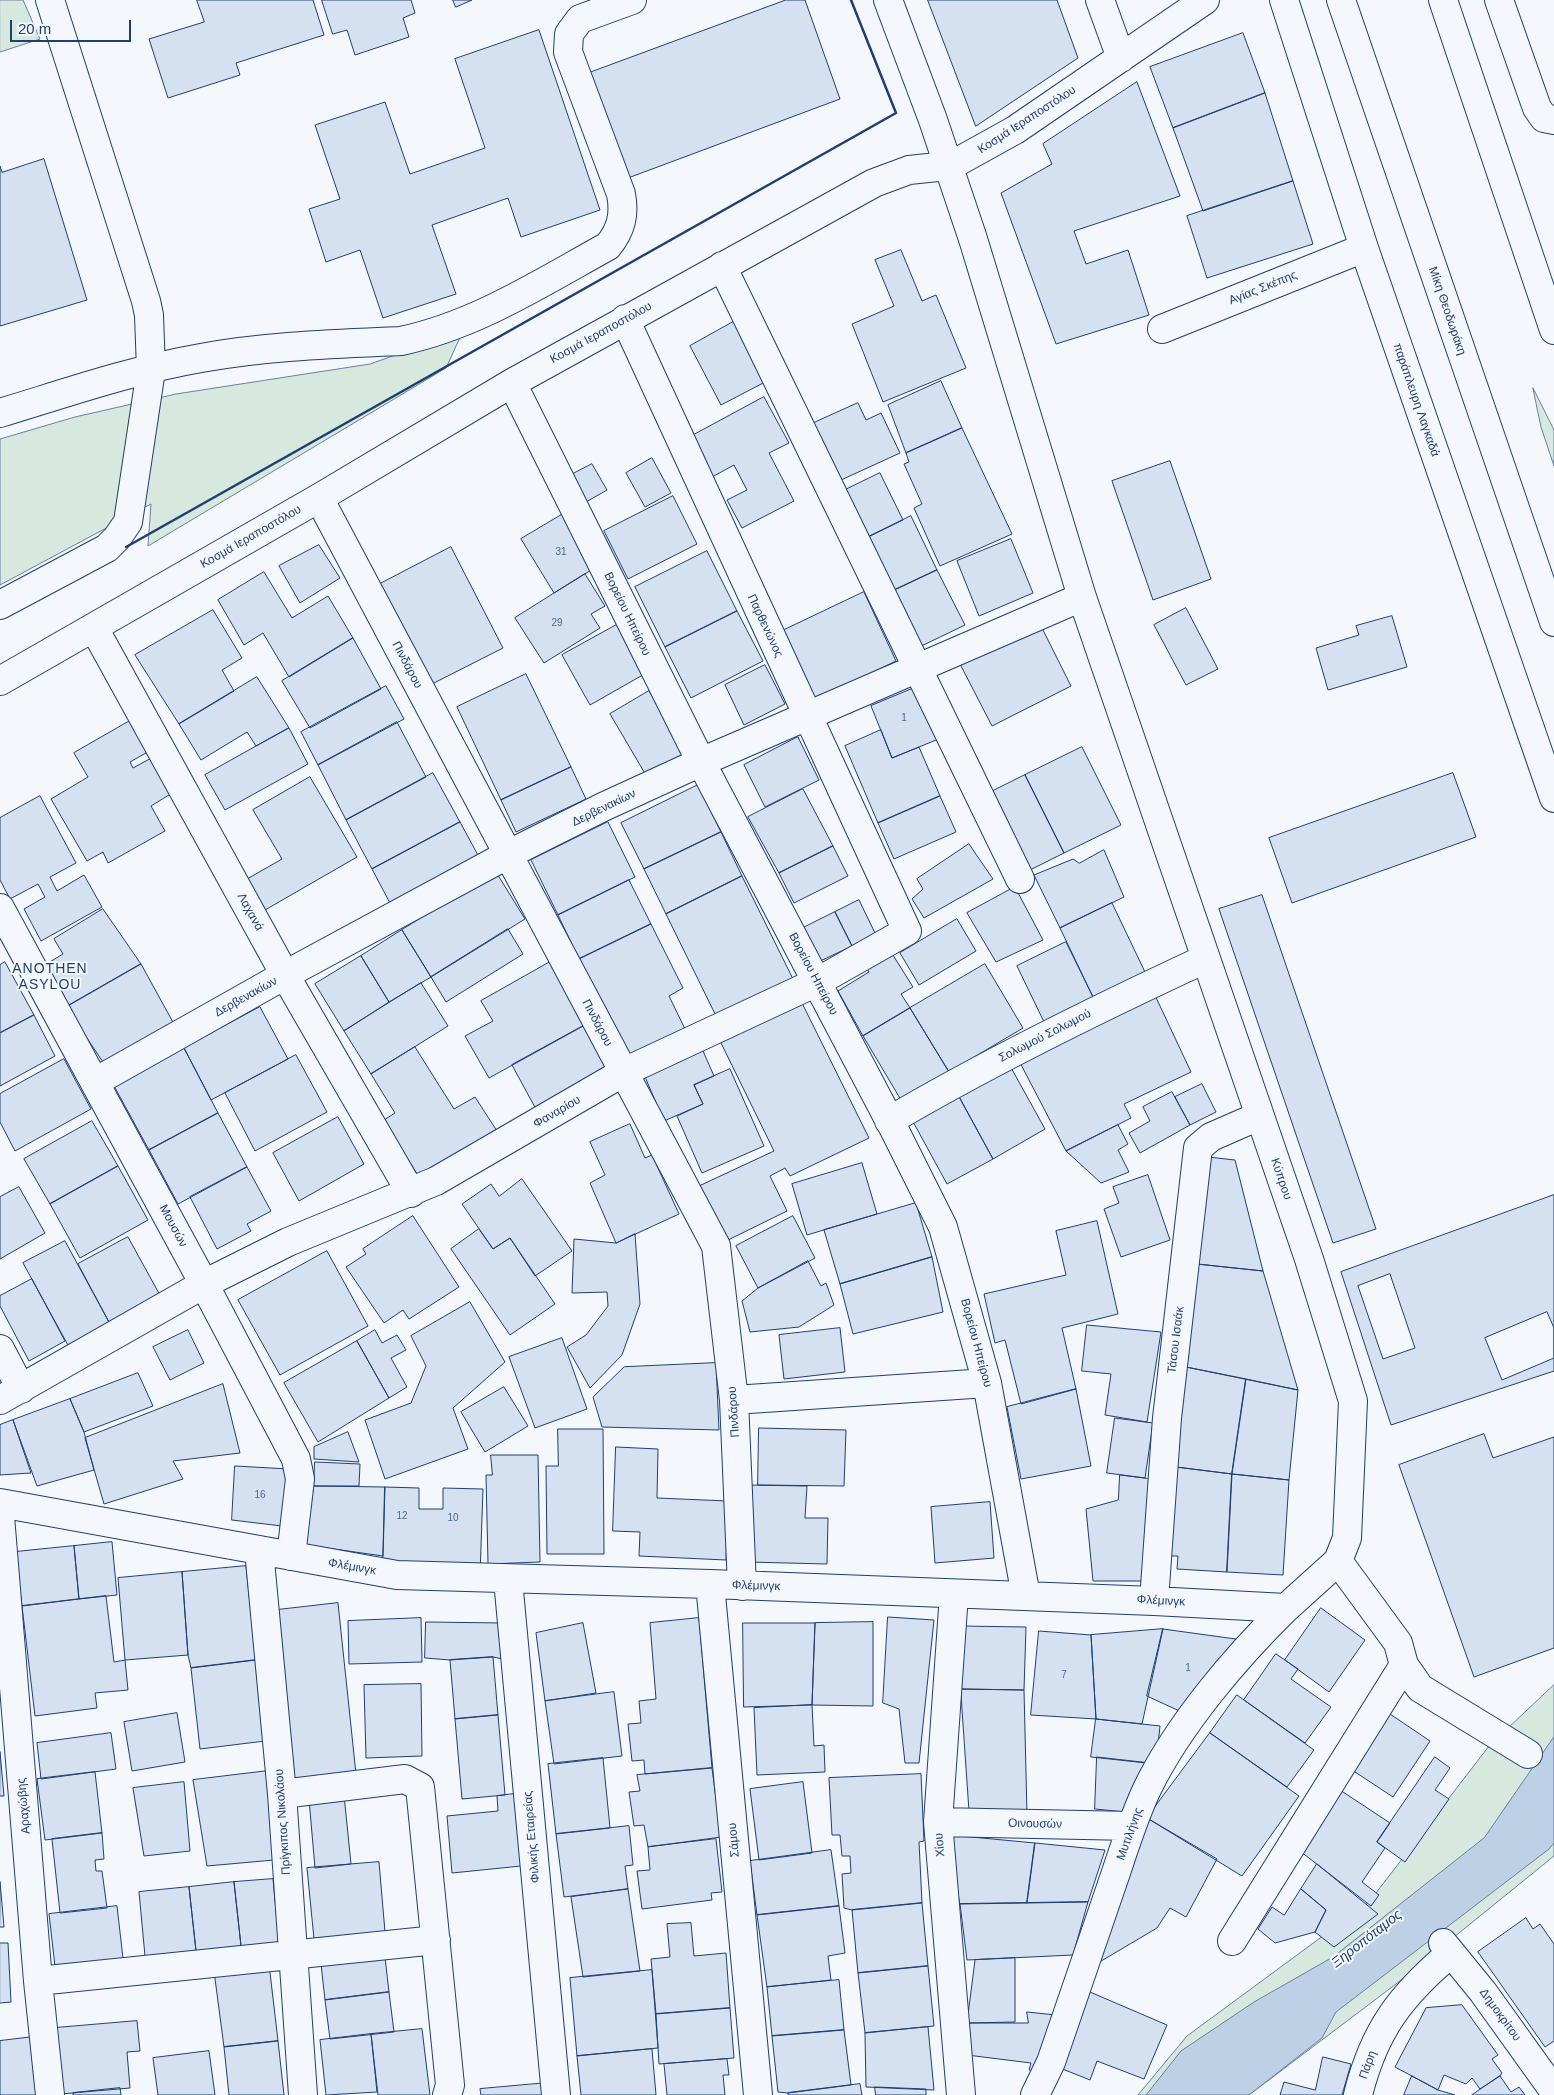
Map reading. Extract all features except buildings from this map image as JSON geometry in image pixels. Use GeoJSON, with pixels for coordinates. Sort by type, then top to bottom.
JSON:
{"type":"FeatureCollection","features":[{"type":"Feature","properties":{"kind":"main road"},"geometry":{"type":"LineString","coordinates":[[0,605],[106,548],[117,538],[128,522],[151,370],[149,315],[146,301],[50,0]]}},
{"type":"Feature","properties":{"kind":"main road"},"geometry":{"type":"LineString","coordinates":[[0,413],[199,358],[250,350],[400,341],[420,337],[492,310],[608,246],[617,235],[622,222],[624,208],[621,194],[568,52],[569,34],[580,19],[632,0]]}},
{"type":"Feature","properties":{"kind":"main road","name":"Κύπρου"},"geometry":{"type":"LineString","coordinates":[[888,0],[933,120],[972,239],[1082,596],[1313,1272],[1353,1401],[1347,1538],[1338,1562]]}},
{"type":"Feature","properties":{"kind":"main road"},"geometry":{"type":"LineString","coordinates":[[1100,0],[1121,58]]}},
{"type":"Feature","properties":{"kind":"main road","name":"Κοσμά Ιεραποστόλου"},"geometry":{"type":"LineString","coordinates":[[0,681],[319,498],[512,383],[874,183],[909,170],[947,166],[968,157],[1015,130],[1205,0]]}},
{"type":"Feature","properties":{"kind":"main road","name":"παράπλευρη Λαγκαδά"},"geometry":{"type":"LineString","coordinates":[[1284,0],[1364,248],[1554,798]]}},
{"type":"Feature","properties":{"kind":"main road","name":"Μίκη Θεοδωράκη"},"geometry":{"type":"LineString","coordinates":[[1341,0],[1554,622]]}},
{"type":"Feature","properties":{"kind":"main road"},"geometry":{"type":"LineString","coordinates":[[1443,0],[1554,330]]}},
{"type":"Feature","properties":{"kind":"main road"},"geometry":{"type":"LineString","coordinates":[[1499,0],[1537,108],[1549,119]]}},
{"type":"Feature","properties":{"kind":"main road","name":"Αγίας Σκέπης"},"geometry":{"type":"LineString","coordinates":[[1162,329],[1364,248]]}},
{"type":"Feature","properties":{"kind":"main road"},"geometry":{"type":"LineString","coordinates":[[722,266],[1020,879]]}},
{"type":"Feature","properties":{"kind":"main road","name":"Παρθενώνος"},"geometry":{"type":"LineString","coordinates":[[625,320],[907,931]]}},
{"type":"Feature","properties":{"kind":"main road","name":"Βορείου Ηπείρου"},"geometry":{"type":"LineString","coordinates":[[512,383],[700,762],[817,982],[943,1227],[987,1383],[1026,1596]]}},
{"type":"Feature","properties":{"kind":"main road","name":"Πινδάρου"},"geometry":{"type":"LineString","coordinates":[[319,498],[716,1246],[734,1400],[742,1586]]}},
{"type":"Feature","properties":{"kind":"main road","name":"Δερβενακίων"},"geometry":{"type":"LineString","coordinates":[[95,1082],[285,975],[508,855],[700,762],[1082,596]]}},
{"type":"Feature","properties":{"kind":"main road","name":"Λαχανά"},"geometry":{"type":"LineString","coordinates":[[94,628],[285,975],[411,1193]]}},
{"type":"Feature","properties":{"kind":"main road","name":"Μουσών"},"geometry":{"type":"LineString","coordinates":[[0,908],[204,1284],[296,1459],[300,1471],[292,1556]]}},
{"type":"Feature","properties":{"kind":"main road","name":"Φαναρίου"},"geometry":{"type":"LineString","coordinates":[[10,1394],[204,1284],[288,1242],[411,1193],[464,1166],[624,1072],[817,982],[907,931]]}},
{"type":"Feature","properties":{"kind":"main road","name":"Σολωμού Σολωμού"},"geometry":{"type":"LineString","coordinates":[[889,1121],[964,1078],[1109,1004],[1205,959]]}},
{"type":"Feature","properties":{"kind":"main road","name":"Τάσου Ισαάκ"},"geometry":{"type":"LineString","coordinates":[[1154,1601],[1166,1418],[1198,1148],[1211,1137],[1259,1116]]}},
{"type":"Feature","properties":{"kind":"main road"},"geometry":{"type":"LineString","coordinates":[[0,1349],[10,1394]]}},
{"type":"Feature","properties":{"kind":"main road"},"geometry":{"type":"LineString","coordinates":[[734,1400],[987,1383]]}},
{"type":"Feature","properties":{"kind":"main road","name":"Φλέμινγκ"},"geometry":{"type":"LineString","coordinates":[[0,1503],[397,1575],[508,1580],[710,1584],[1286,1608]]}},
{"type":"Feature","properties":{"kind":"main road","name":"Αραχώβης"},"geometry":{"type":"LineString","coordinates":[[0,1516],[38,1981],[50,2095]]}},
{"type":"Feature","properties":{"kind":"main road","name":"Πρίγκιπος Νικολάου"},"geometry":{"type":"LineString","coordinates":[[259,1550],[282,1794],[303,2095]]}},
{"type":"Feature","properties":{"kind":"main road"},"geometry":{"type":"LineString","coordinates":[[1286,1608],[1338,1562],[1398,1643],[1404,1665],[1420,1688],[1528,1754]]}},
{"type":"Feature","properties":{"kind":"main road","name":"Φιλικής Εταιρείας"},"geometry":{"type":"LineString","coordinates":[[508,1580],[556,2095]]}},
{"type":"Feature","properties":{"kind":"main road","name":"Σάμου"},"geometry":{"type":"LineString","coordinates":[[710,1584],[758,2095]]}},
{"type":"Feature","properties":{"kind":"main road","name":"Χίου"},"geometry":{"type":"LineString","coordinates":[[954,1594],[938,1822],[961,2095]]}},
{"type":"Feature","properties":{"kind":"main road","name":"Μυτιλήνης"},"geometry":{"type":"LineString","coordinates":[[1035,2095],[1051,2062],[1147,1787],[1180,1735],[1232,1666],[1286,1608]]}},
{"type":"Feature","properties":{"kind":"main road"},"geometry":{"type":"LineString","coordinates":[[1232,1941],[1404,1665]]}},
{"type":"Feature","properties":{"kind":"main road"},"geometry":{"type":"LineString","coordinates":[[282,1794],[405,1779],[420,1787],[450,2085],[447,2095]]}},
{"type":"Feature","properties":{"kind":"main road","name":"Οινουσών"},"geometry":{"type":"LineString","coordinates":[[938,1822],[1132,1826]]}},
{"type":"Feature","properties":{"kind":"main road"},"geometry":{"type":"LineString","coordinates":[[38,1981],[436,1940]]}},
{"type":"Feature","properties":{"kind":"main road","name":"Πάρη"},"geometry":{"type":"LineString","coordinates":[[1358,2095],[1365,2070],[1392,2012],[1447,1948]]}},
{"type":"Feature","properties":{"kind":"main road","name":"Δημοκρίτου"},"geometry":{"type":"LineString","coordinates":[[1447,1948],[1484,1992],[1554,2091]]}},
{"type":"Feature","properties":{"kind":"shaded area"},"geometry":{"type":"Polygon","coordinates":[[[0,0],[23,0],[40,39],[0,52],[0,0]]]}},
{"type":"Feature","properties":{"kind":"shaded area"},"geometry":{"type":"Polygon","coordinates":[[[463,331],[446,368],[148,546],[151,504],[0,585],[0,439],[75,417],[176,394],[370,364],[463,331]]]}},
{"type":"Feature","properties":{"kind":"shaded area"},"geometry":{"type":"Polygon","coordinates":[[[1533,388],[1554,430],[1554,466],[1541,427],[1533,388]]]}},
{"type":"Feature","properties":{"kind":"shaded area"},"geometry":{"type":"Polygon","coordinates":[[[1554,1685],[1554,1856],[1396,1984],[1249,2095],[1138,2095],[1187,2036],[1369,1902],[1489,1746],[1554,1685]]]}},
{"type":"Feature","properties":{"kind":"water","name":"Ξηροπόταμος"},"geometry":{"type":"Polygon","coordinates":[[[1554,1737],[1554,1843],[1549,1849],[1336,2012],[1322,2038],[1249,2095],[1146,2095],[1181,2051],[1254,2002],[1333,1957],[1484,1838],[1554,1737]]]}},
{"type":"Feature","properties":{"kind":"wall"},"geometry":{"type":"LineString","coordinates":[[126,547],[896,113],[851,0]]}},
{"type":"Feature","properties":{"kind":"district","name":"ANOTHEN ASYLOU"},"geometry":{"type":"Point","coordinates":[50,978]}}]}
